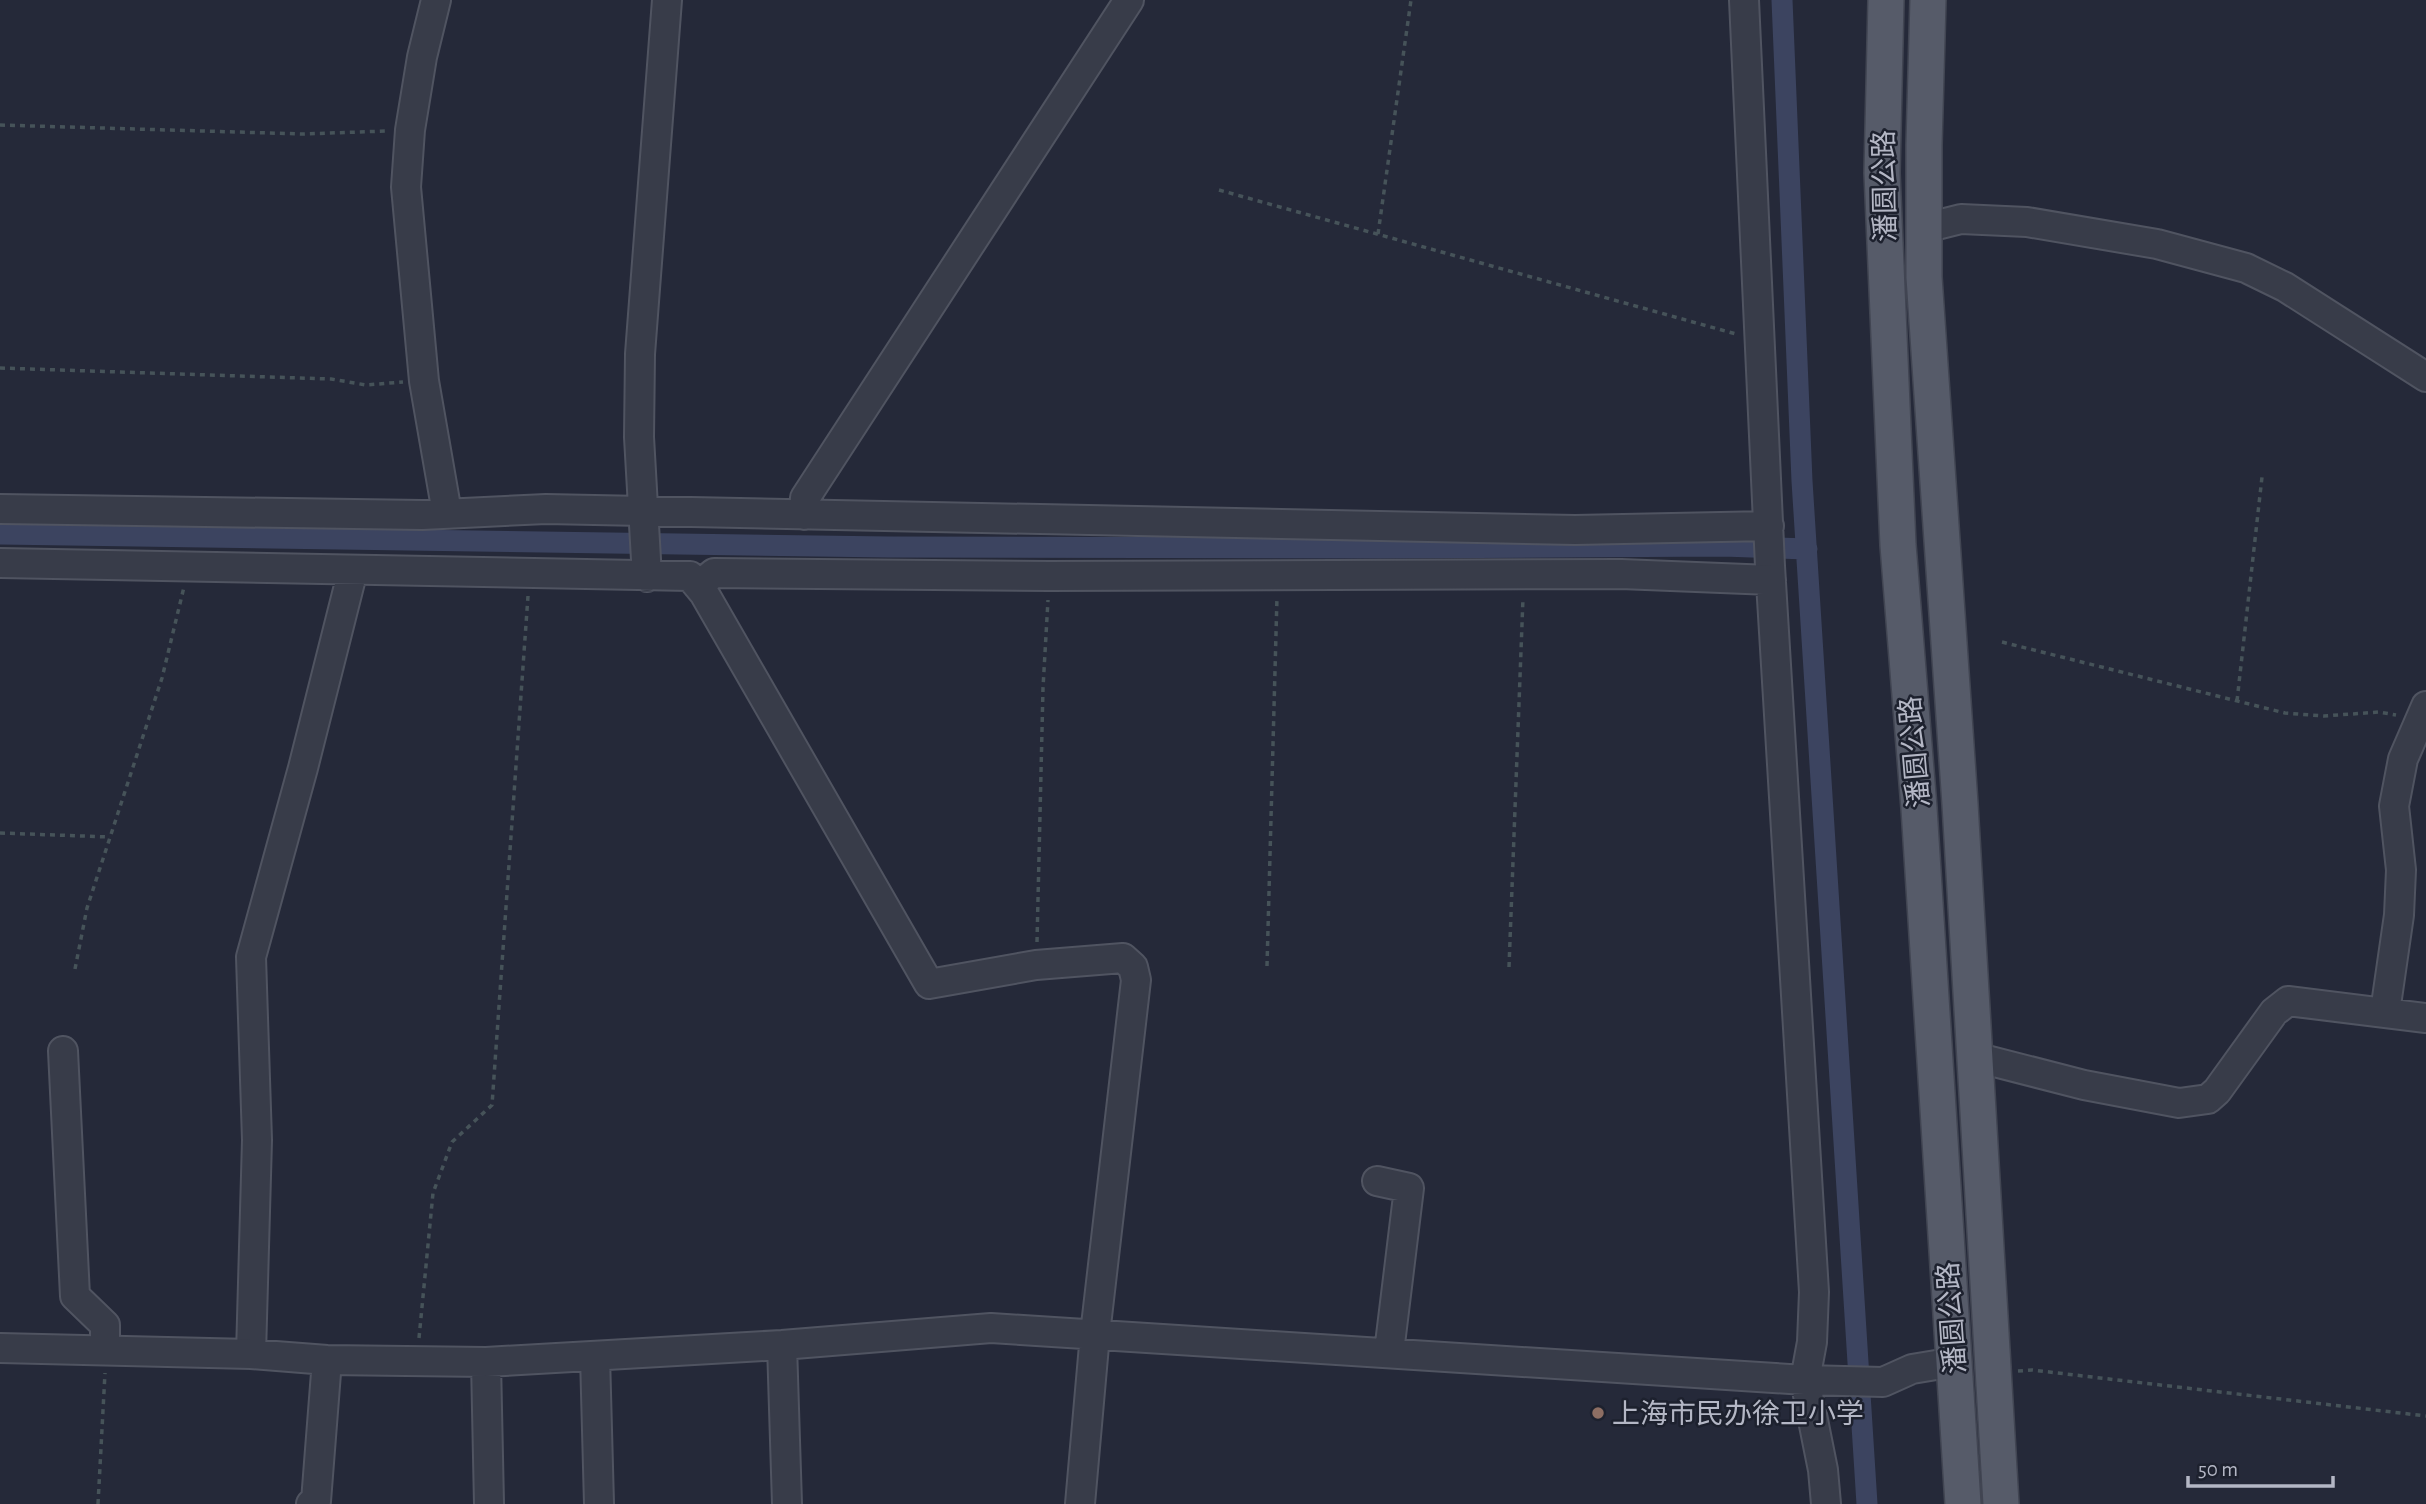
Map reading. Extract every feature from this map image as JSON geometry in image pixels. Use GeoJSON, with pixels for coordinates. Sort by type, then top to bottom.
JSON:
{"type":"FeatureCollection","features":[{"type":"Feature","properties":{"kind":"main road","name":"潘圆公路"},"geometry":{"type":"LineString","coordinates":[[1886,0],[1882,173],[1898,545],[1902,620],[1920,808],[1963,1504]]}},
{"type":"Feature","properties":{"kind":"main road","name":"潘圆公路"},"geometry":{"type":"LineString","coordinates":[[1928,0],[1924,277],[1960,804],[2001,1504]]}},
{"type":"Feature","properties":{"kind":"street"},"geometry":{"type":"LineString","coordinates":[[436,0],[422,57],[410,130],[405,187],[424,381],[447,513]]}},
{"type":"Feature","properties":{"kind":"street"},"geometry":{"type":"LineString","coordinates":[[647,571],[639,437],[640,354],[667,0]]}},
{"type":"Feature","properties":{"kind":"street"},"geometry":{"type":"LineString","coordinates":[[804,515],[804,498],[1129,0]]}},
{"type":"Feature","properties":{"kind":"street"},"geometry":{"type":"LineString","coordinates":[[1744,0],[1771,573],[1814,1292],[1813,1379],[1826,1504]]}},
{"type":"Feature","properties":{"kind":"street"},"geometry":{"type":"LineString","coordinates":[[1925,228],[1961,219],[2027,222],[2157,244],[2246,268],[2286,287],[2426,377]]}},
{"type":"Feature","properties":{"kind":"street"},"geometry":{"type":"LineString","coordinates":[[0,509],[447,513],[546,509],[643,516],[804,515],[1575,530],[1769,530]]}},
{"type":"Feature","properties":{"kind":"street"},"geometry":{"type":"LineString","coordinates":[[0,562],[529,574],[647,571],[690,576],[704,593],[929,984],[1036,965],[1123,958],[1133,967],[1136,980],[1095,1334],[1080,1504]]}},
{"type":"Feature","properties":{"kind":"street"},"geometry":{"type":"LineString","coordinates":[[251,1354],[257,1140],[251,957],[303,768],[353,570]]}},
{"type":"Feature","properties":{"kind":"street"},"geometry":{"type":"LineString","coordinates":[[698,586],[714,573],[1049,576],[1771,573]]}},
{"type":"Feature","properties":{"kind":"street"},"geometry":{"type":"LineString","coordinates":[[2385,1012],[2399,915],[2401,870],[2394,806],[2403,759],[2423,712]]}},
{"type":"Feature","properties":{"kind":"street"},"geometry":{"type":"LineString","coordinates":[[1975,1057],[2084,1085],[2179,1103],[2196,1102],[2208,1099],[2217,1091],[2274,1012],[2288,1000],[2426,1018]]}},
{"type":"Feature","properties":{"kind":"street"},"geometry":{"type":"LineString","coordinates":[[63,1051],[75,1296],[106,1325],[105,1350]]}},
{"type":"Feature","properties":{"kind":"street"},"geometry":{"type":"LineString","coordinates":[[1377,1181],[1409,1188],[1389,1352]]}},
{"type":"Feature","properties":{"kind":"street"},"geometry":{"type":"LineString","coordinates":[[0,1348],[251,1354],[327,1360],[486,1362],[782,1345],[991,1328],[1883,1382],[1912,1369],[1954,1362]]}},
{"type":"Feature","properties":{"kind":"street"},"geometry":{"type":"LineString","coordinates":[[782,1345],[787,1504]]}},
{"type":"Feature","properties":{"kind":"street"},"geometry":{"type":"LineString","coordinates":[[595,1356],[599,1504]]}},
{"type":"Feature","properties":{"kind":"street"},"geometry":{"type":"LineString","coordinates":[[311,1504],[316,1501],[327,1360]]}},
{"type":"Feature","properties":{"kind":"street"},"geometry":{"type":"LineString","coordinates":[[486,1362],[489,1504]]}},
{"type":"Feature","properties":{"kind":"path"},"geometry":{"type":"LineString","coordinates":[[1378,234],[1411,0]]}},
{"type":"Feature","properties":{"kind":"path"},"geometry":{"type":"LineString","coordinates":[[0,125],[304,134],[410,130]]}},
{"type":"Feature","properties":{"kind":"path"},"geometry":{"type":"LineString","coordinates":[[1219,190],[1760,341]]}},
{"type":"Feature","properties":{"kind":"path"},"geometry":{"type":"LineString","coordinates":[[0,368],[331,379],[366,385],[424,381]]}},
{"type":"Feature","properties":{"kind":"path"},"geometry":{"type":"LineString","coordinates":[[2237,701],[2262,477]]}},
{"type":"Feature","properties":{"kind":"path"},"geometry":{"type":"LineString","coordinates":[[75,969],[87,908],[162,678],[189,566]]}},
{"type":"Feature","properties":{"kind":"path"},"geometry":{"type":"LineString","coordinates":[[417,1362],[433,1193],[452,1142],[492,1105],[529,574]]}},
{"type":"Feature","properties":{"kind":"path"},"geometry":{"type":"LineString","coordinates":[[1267,966],[1278,575]]}},
{"type":"Feature","properties":{"kind":"path"},"geometry":{"type":"LineString","coordinates":[[1510,967],[1524,575]]}},
{"type":"Feature","properties":{"kind":"path"},"geometry":{"type":"LineString","coordinates":[[1036,965],[1043,688],[1049,576]]}},
{"type":"Feature","properties":{"kind":"path"},"geometry":{"type":"LineString","coordinates":[[2002,642],[2285,713],[2324,716],[2423,712]]}},
{"type":"Feature","properties":{"kind":"path"},"geometry":{"type":"LineString","coordinates":[[0,833],[110,837]]}},
{"type":"Feature","properties":{"kind":"path"},"geometry":{"type":"LineString","coordinates":[[98,1504],[105,1350]]}},
{"type":"Feature","properties":{"kind":"path"},"geometry":{"type":"LineString","coordinates":[[1993,1373],[2032,1370],[2426,1416]]}},
{"type":"Feature","properties":{"kind":"waterway"},"geometry":{"type":"LineString","coordinates":[[1782,0],[1802,481],[1867,1504]]}},
{"type":"Feature","properties":{"kind":"waterway"},"geometry":{"type":"LineString","coordinates":[[0,534],[889,547],[1723,546],[1807,549]]}},
{"type":"Feature","properties":{"kind":"place","name":"上海市民办徐卫小学"},"geometry":{"type":"Point","coordinates":[1598,1413]}}]}
